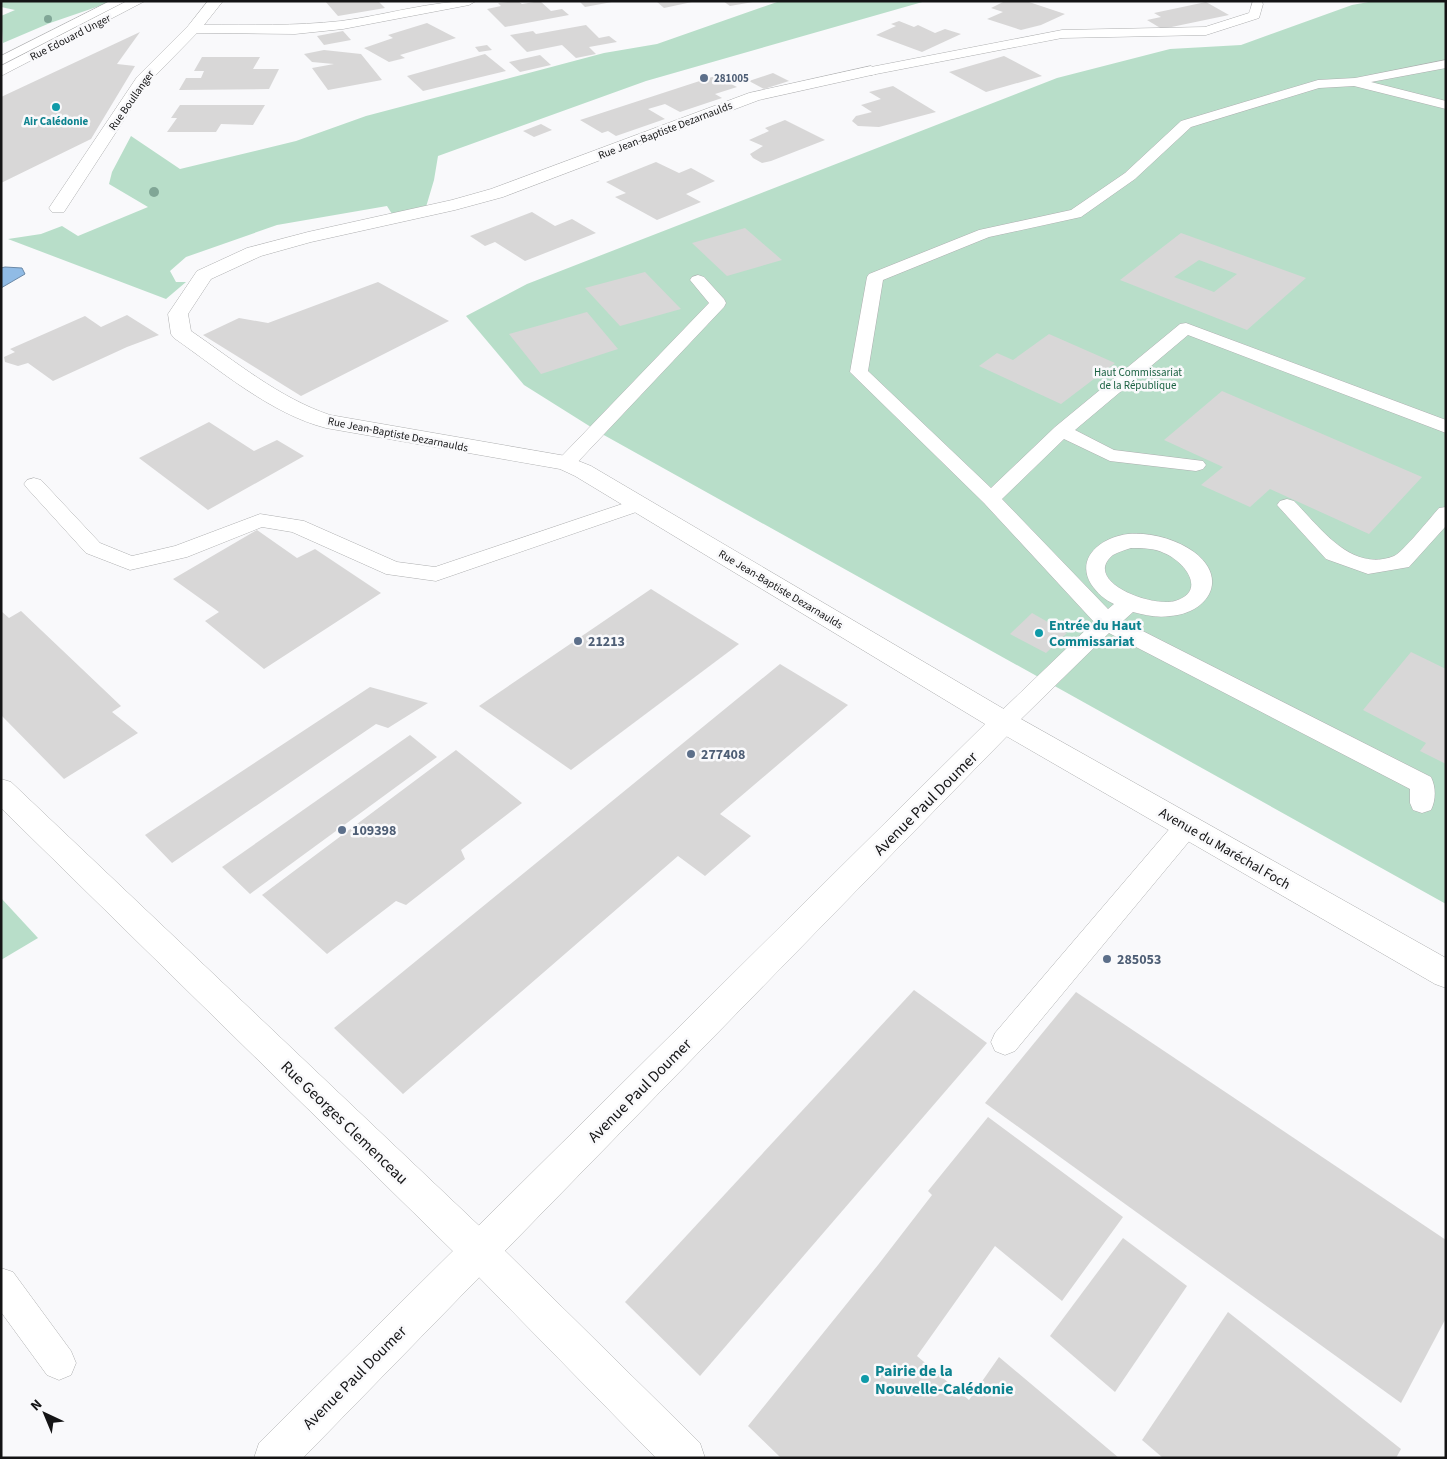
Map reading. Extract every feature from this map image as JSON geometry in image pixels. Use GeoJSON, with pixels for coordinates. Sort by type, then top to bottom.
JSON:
{"type":"FeatureCollection","features":[{"type":"Feature","properties":{"kind":"street","name":"Rue Edouard Unger"},"geometry":{"type":"LineString","coordinates":[[1,72],[118,7],[138,1]]}},
{"type":"Feature","properties":{"kind":"street","name":"Rue Boullanger"},"geometry":{"type":"LineString","coordinates":[[58,208],[142,80],[176,44],[194,29],[216,1]]}},
{"type":"Feature","properties":{"kind":"street"},"geometry":{"type":"LineString","coordinates":[[194,29],[295,30],[343,25],[469,1]]}},
{"type":"Feature","properties":{"kind":"street","name":"Rue Jean-Baptiste Dezarnaulds"},"geometry":{"type":"LineString","coordinates":[[871,70],[755,96],[488,196],[308,237],[254,252],[204,275],[178,314],[181,334],[279,400],[302,413],[326,421],[401,436],[566,463],[1004,722]]}},
{"type":"Feature","properties":{"kind":"street","name":"Avenue du Maréchal Foch"},"geometry":{"type":"LineString","coordinates":[[1004,722],[1446,974]]}},
{"type":"Feature","properties":{"kind":"street","name":"Avenue Paul Doumer"},"geometry":{"type":"LineString","coordinates":[[274,1458],[1004,722]]}},
{"type":"Feature","properties":{"kind":"street","name":"Rue Georges Clemenceau"},"geometry":{"type":"LineString","coordinates":[[1,790],[479,1251],[685,1458]]}},
{"type":"Feature","properties":{"kind":"lane"},"geometry":{"type":"LineString","coordinates":[[871,70],[1062,34],[1206,31],[1255,15],[1257,4]]}},
{"type":"Feature","properties":{"kind":"lane"},"geometry":{"type":"LineString","coordinates":[[1,61],[77,24],[118,7]]}},
{"type":"Feature","properties":{"kind":"lane"},"geometry":{"type":"LineString","coordinates":[[1,52],[48,32],[77,24]]}},
{"type":"Feature","properties":{"kind":"lane"},"geometry":{"type":"LineString","coordinates":[[1422,803],[1422,784],[1107,622],[991,499],[859,372],[875,278],[985,233],[1076,214],[1130,176],[1186,124],[1318,84],[1354,82],[1446,64]]}},
{"type":"Feature","properties":{"kind":"lane"},"geometry":{"type":"LineString","coordinates":[[1354,82],[1446,105]]}},
{"type":"Feature","properties":{"kind":"lane"},"geometry":{"type":"LineString","coordinates":[[566,463],[718,303],[698,280]]}},
{"type":"Feature","properties":{"kind":"lane"},"geometry":{"type":"LineString","coordinates":[[991,499],[1062,431],[1186,328],[1446,427]]}},
{"type":"Feature","properties":{"kind":"lane"},"geometry":{"type":"LineString","coordinates":[[1062,431],[1110,455],[1196,465]]}},
{"type":"Feature","properties":{"kind":"lane"},"geometry":{"type":"LineString","coordinates":[[34,484],[93,548],[130,563],[180,552],[260,520],[298,526],[393,570],[436,574],[638,505]]}},
{"type":"Feature","properties":{"kind":"lane"},"geometry":{"type":"LineString","coordinates":[[1287,505],[1333,554],[1368,567],[1402,562],[1446,513]]}},
{"type":"Feature","properties":{"kind":"lane"},"geometry":{"type":"LineString","coordinates":[[1128,541],[1163,544],[1192,560],[1200,571],[1203,582],[1201,593],[1192,602],[1179,608],[1146,610],[1128,604],[1112,596],[1102,585],[1096,574],[1097,562],[1102,552],[1114,545],[1128,541]]}},
{"type":"Feature","properties":{"kind":"lane"},"geometry":{"type":"LineString","coordinates":[[1004,722],[1128,604]]}},
{"type":"Feature","properties":{"kind":"lane"},"geometry":{"type":"LineString","coordinates":[[1005,1042],[1187,826]]}},
{"type":"Feature","properties":{"kind":"lane"},"geometry":{"type":"LineString","coordinates":[[1,1284],[59,1363]]}},
{"type":"Feature","properties":{"kind":"green space"},"geometry":{"type":"Polygon","coordinates":[[[1,1],[114,1],[50,23],[3,43],[1,16],[15,10],[1,7],[1,1]]]}},
{"type":"Feature","properties":{"kind":"green space"},"geometry":{"type":"Polygon","coordinates":[[[780,1],[926,1],[646,81],[438,156],[434,180],[426,207],[392,214],[387,206],[277,225],[186,257],[170,271],[176,282],[186,282],[166,299],[8,239],[41,234],[62,226],[78,236],[148,207],[109,184],[112,172],[131,136],[180,169],[296,141],[366,116],[604,53],[657,44],[780,1]]]}},
{"type":"Feature","properties":{"kind":"green space","name":"Haut Commissariat de la République"},"geometry":{"type":"Polygon","coordinates":[[[1374,1],[1446,1],[1446,904],[602,434],[524,385],[466,316],[527,284],[1057,78],[1170,49],[1241,45],[1352,5],[1374,1]]]}},
{"type":"Feature","properties":{"kind":"green space"},"geometry":{"type":"Polygon","coordinates":[[[1,898],[38,938],[1,960],[1,898]]]}},
{"type":"Feature","properties":{"kind":"water"},"geometry":{"type":"Polygon","coordinates":[[[1,268],[22,268],[25,274],[1,288],[1,268]]]}},
{"type":"Feature","properties":{"kind":"building"},"geometry":{"type":"Polygon","coordinates":[[[325,1],[378,1],[385,8],[338,16],[325,1]]]}},
{"type":"Feature","properties":{"kind":"building"},"geometry":{"type":"Polygon","coordinates":[[[518,1],[522,4],[540,1],[551,11],[562,9],[569,15],[505,27],[487,9],[501,6],[498,3],[518,1]]]}},
{"type":"Feature","properties":{"kind":"building"},"geometry":{"type":"Polygon","coordinates":[[[579,1],[612,1],[612,2],[585,7],[579,1]]]}},
{"type":"Feature","properties":{"kind":"building"},"geometry":{"type":"Polygon","coordinates":[[[656,1],[692,1],[692,2],[664,8],[656,1]]]}},
{"type":"Feature","properties":{"kind":"building"},"geometry":{"type":"Polygon","coordinates":[[[723,1],[753,1],[753,2],[730,6],[723,1]]]}},
{"type":"Feature","properties":{"kind":"building"},"geometry":{"type":"Polygon","coordinates":[[[1005,1],[1026,1],[1065,14],[1041,25],[1021,30],[987,19],[1003,12],[991,8],[1005,1]]]}},
{"type":"Feature","properties":{"kind":"building"},"geometry":{"type":"Polygon","coordinates":[[[1206,2],[1229,15],[1162,29],[1147,20],[1161,17],[1154,13],[1206,2]]]}},
{"type":"Feature","properties":{"kind":"building"},"geometry":{"type":"Polygon","coordinates":[[[899,21],[914,27],[918,25],[935,33],[945,29],[961,34],[922,52],[876,35],[896,26],[891,24],[899,21]]]}},
{"type":"Feature","properties":{"kind":"building"},"geometry":{"type":"Polygon","coordinates":[[[427,23],[456,38],[400,55],[405,58],[389,62],[364,48],[393,38],[388,35],[427,23]]]}},
{"type":"Feature","properties":{"kind":"building"},"geometry":{"type":"Polygon","coordinates":[[[586,25],[599,38],[609,36],[617,42],[589,47],[596,54],[576,58],[562,45],[527,52],[510,35],[533,31],[536,34],[586,25]]]}},
{"type":"Feature","properties":{"kind":"building"},"geometry":{"type":"Polygon","coordinates":[[[343,31],[351,40],[324,45],[317,36],[343,31]]]}},
{"type":"Feature","properties":{"kind":"building","name":"Air Calédonie"},"geometry":{"type":"Polygon","coordinates":[[[140,32],[117,64],[135,66],[91,139],[1,183],[1,97],[140,32]]]}},
{"type":"Feature","properties":{"kind":"building"},"geometry":{"type":"Polygon","coordinates":[[[487,45],[492,50],[479,52],[475,47],[487,45]]]}},
{"type":"Feature","properties":{"kind":"building"},"geometry":{"type":"Polygon","coordinates":[[[324,50],[361,54],[382,80],[328,90],[312,68],[334,64],[312,62],[304,54],[324,50]]]}},
{"type":"Feature","properties":{"kind":"building"},"geometry":{"type":"Polygon","coordinates":[[[485,54],[506,71],[423,91],[407,76],[485,54]]]}},
{"type":"Feature","properties":{"kind":"building"},"geometry":{"type":"Polygon","coordinates":[[[540,55],[551,65],[520,72],[509,62],[540,55]]]}},
{"type":"Feature","properties":{"kind":"building"},"geometry":{"type":"Polygon","coordinates":[[[1004,56],[1042,76],[986,92],[949,72],[1004,56]]]}},
{"type":"Feature","properties":{"kind":"building"},"geometry":{"type":"Polygon","coordinates":[[[202,57],[260,57],[253,69],[279,69],[269,89],[179,90],[186,78],[201,78],[204,71],[194,71],[202,57]]]}},
{"type":"Feature","properties":{"kind":"building"},"geometry":{"type":"Polygon","coordinates":[[[773,73],[789,81],[764,89],[749,81],[773,73]]]}},
{"type":"Feature","properties":{"kind":"building"},"geometry":{"type":"Polygon","coordinates":[[[715,76],[737,87],[715,94],[722,98],[680,112],[665,104],[648,109],[665,119],[616,136],[608,131],[602,133],[580,120],[715,76]]]}},
{"type":"Feature","properties":{"kind":"building"},"geometry":{"type":"Polygon","coordinates":[[[893,86],[936,112],[879,127],[858,126],[852,121],[856,116],[872,112],[861,105],[881,99],[869,92],[893,86]]]}},
{"type":"Feature","properties":{"kind":"building"},"geometry":{"type":"Polygon","coordinates":[[[180,105],[265,105],[253,125],[221,124],[216,132],[167,132],[177,118],[171,118],[180,105]]]}},
{"type":"Feature","properties":{"kind":"building"},"geometry":{"type":"Polygon","coordinates":[[[785,120],[825,140],[771,161],[762,163],[753,158],[750,154],[763,146],[749,140],[769,131],[765,128],[785,120]]]}},
{"type":"Feature","properties":{"kind":"building"},"geometry":{"type":"Polygon","coordinates":[[[541,124],[552,130],[534,137],[523,131],[541,124]]]}},
{"type":"Feature","properties":{"kind":"building"},"geometry":{"type":"Polygon","coordinates":[[[656,162],[679,173],[691,168],[715,181],[686,194],[701,202],[657,220],[615,197],[626,193],[606,182],[656,162]]]}},
{"type":"Feature","properties":{"kind":"building"},"geometry":{"type":"Polygon","coordinates":[[[532,212],[555,226],[572,219],[596,233],[525,261],[495,242],[485,246],[470,236],[532,212]]]}},
{"type":"Feature","properties":{"kind":"building"},"geometry":{"type":"Polygon","coordinates":[[[745,228],[782,260],[727,276],[692,243],[745,228]]]}},
{"type":"Feature","properties":{"kind":"building"},"geometry":{"type":"Polygon","coordinates":[[[1181,233],[1306,278],[1247,330],[1120,280],[1181,233]],[[1199,260],[1174,277],[1214,292],[1237,274],[1199,260]]]}},
{"type":"Feature","properties":{"kind":"building"},"geometry":{"type":"Polygon","coordinates":[[[645,272],[681,309],[620,326],[585,288],[645,272]]]}},
{"type":"Feature","properties":{"kind":"building"},"geometry":{"type":"Polygon","coordinates":[[[378,282],[449,321],[301,396],[203,335],[239,318],[268,323],[378,282]]]}},
{"type":"Feature","properties":{"kind":"building"},"geometry":{"type":"Polygon","coordinates":[[[587,312],[618,349],[541,374],[509,334],[587,312]]]}},
{"type":"Feature","properties":{"kind":"building"},"geometry":{"type":"Polygon","coordinates":[[[127,315],[159,335],[127,347],[53,381],[28,363],[18,366],[5,362],[4,357],[15,352],[10,349],[85,316],[101,327],[127,315]]]}},
{"type":"Feature","properties":{"kind":"building"},"geometry":{"type":"Polygon","coordinates":[[[1049,334],[1115,363],[1061,404],[979,366],[997,353],[1013,360],[1049,334]]]}},
{"type":"Feature","properties":{"kind":"building","name":"Haut Commissariat de la République"},"geometry":{"type":"Polygon","coordinates":[[[1222,391],[1422,477],[1369,534],[1270,489],[1250,507],[1201,485],[1223,467],[1164,440],[1222,391]]]}},
{"type":"Feature","properties":{"kind":"building"},"geometry":{"type":"Polygon","coordinates":[[[209,422],[254,451],[277,440],[304,456],[208,510],[139,458],[209,422]]]}},
{"type":"Feature","properties":{"kind":"building"},"geometry":{"type":"Polygon","coordinates":[[[257,530],[297,558],[315,549],[381,593],[264,669],[205,621],[219,612],[173,579],[257,530]]]}},
{"type":"Feature","properties":{"kind":"building"},"geometry":{"type":"Polygon","coordinates":[[[651,589],[739,644],[571,770],[479,706],[651,589]]]}},
{"type":"Feature","properties":{"kind":"building"},"geometry":{"type":"Polygon","coordinates":[[[1,611],[9,618],[21,611],[121,706],[112,712],[138,733],[64,779],[1,715],[1,611]]]}},
{"type":"Feature","properties":{"kind":"building","name":"Entrée du Haut Commissariat"},"geometry":{"type":"Polygon","coordinates":[[[1032,613],[1067,633],[1046,653],[1010,634],[1032,613]]]}},
{"type":"Feature","properties":{"kind":"building"},"geometry":{"type":"Polygon","coordinates":[[[1411,652],[1446,669],[1446,764],[1420,751],[1426,743],[1363,710],[1411,652]]]}},
{"type":"Feature","properties":{"kind":"building"},"geometry":{"type":"Polygon","coordinates":[[[780,664],[848,705],[720,814],[751,836],[705,876],[678,856],[403,1094],[334,1028],[780,664]]]}},
{"type":"Feature","properties":{"kind":"building"},"geometry":{"type":"Polygon","coordinates":[[[370,687],[428,703],[388,728],[376,724],[172,863],[145,835],[370,687]]]}},
{"type":"Feature","properties":{"kind":"building"},"geometry":{"type":"Polygon","coordinates":[[[410,735],[437,757],[250,894],[222,867],[410,735]]]}},
{"type":"Feature","properties":{"kind":"building"},"geometry":{"type":"Polygon","coordinates":[[[456,750],[522,803],[461,850],[465,859],[406,905],[396,901],[327,954],[262,895],[456,750]]]}},
{"type":"Feature","properties":{"kind":"building"},"geometry":{"type":"Polygon","coordinates":[[[914,990],[987,1043],[700,1376],[625,1302],[914,990]]]}},
{"type":"Feature","properties":{"kind":"building"},"geometry":{"type":"Polygon","coordinates":[[[1076,992],[1446,1240],[1446,1318],[1401,1403],[985,1103],[1076,992]]]}},
{"type":"Feature","properties":{"kind":"building"},"geometry":{"type":"Polygon","coordinates":[[[988,1117],[1123,1217],[1062,1301],[995,1246],[917,1356],[969,1400],[999,1357],[1119,1458],[781,1458],[748,1426],[878,1265],[932,1195],[928,1191],[988,1117]]]}},
{"type":"Feature","properties":{"kind":"building"},"geometry":{"type":"Polygon","coordinates":[[[1123,1238],[1187,1286],[1115,1392],[1050,1336],[1123,1238]]]}},
{"type":"Feature","properties":{"kind":"building"},"geometry":{"type":"Polygon","coordinates":[[[1228,1312],[1401,1449],[1396,1458],[1163,1458],[1142,1440],[1228,1312]]]}},
{"type":"Feature","properties":{"kind":"place","name":"281005"},"geometry":{"type":"Point","coordinates":[704,78]}},
{"type":"Feature","properties":{"kind":"place","name":"Air Calédonie"},"geometry":{"type":"Point","coordinates":[56,107]}},
{"type":"Feature","properties":{"kind":"place","name":"Entrée du Haut Commissariat"},"geometry":{"type":"Point","coordinates":[1039,633]}},
{"type":"Feature","properties":{"kind":"place","name":"21213"},"geometry":{"type":"Point","coordinates":[578,641]}},
{"type":"Feature","properties":{"kind":"place","name":"277408"},"geometry":{"type":"Point","coordinates":[691,754]}},
{"type":"Feature","properties":{"kind":"place","name":"109398"},"geometry":{"type":"Point","coordinates":[342,830]}},
{"type":"Feature","properties":{"kind":"place","name":"285053"},"geometry":{"type":"Point","coordinates":[1107,959]}},
{"type":"Feature","properties":{"kind":"place","name":"Pairie de la Nouvelle-Calédonie"},"geometry":{"type":"Point","coordinates":[865,1379]}}]}
